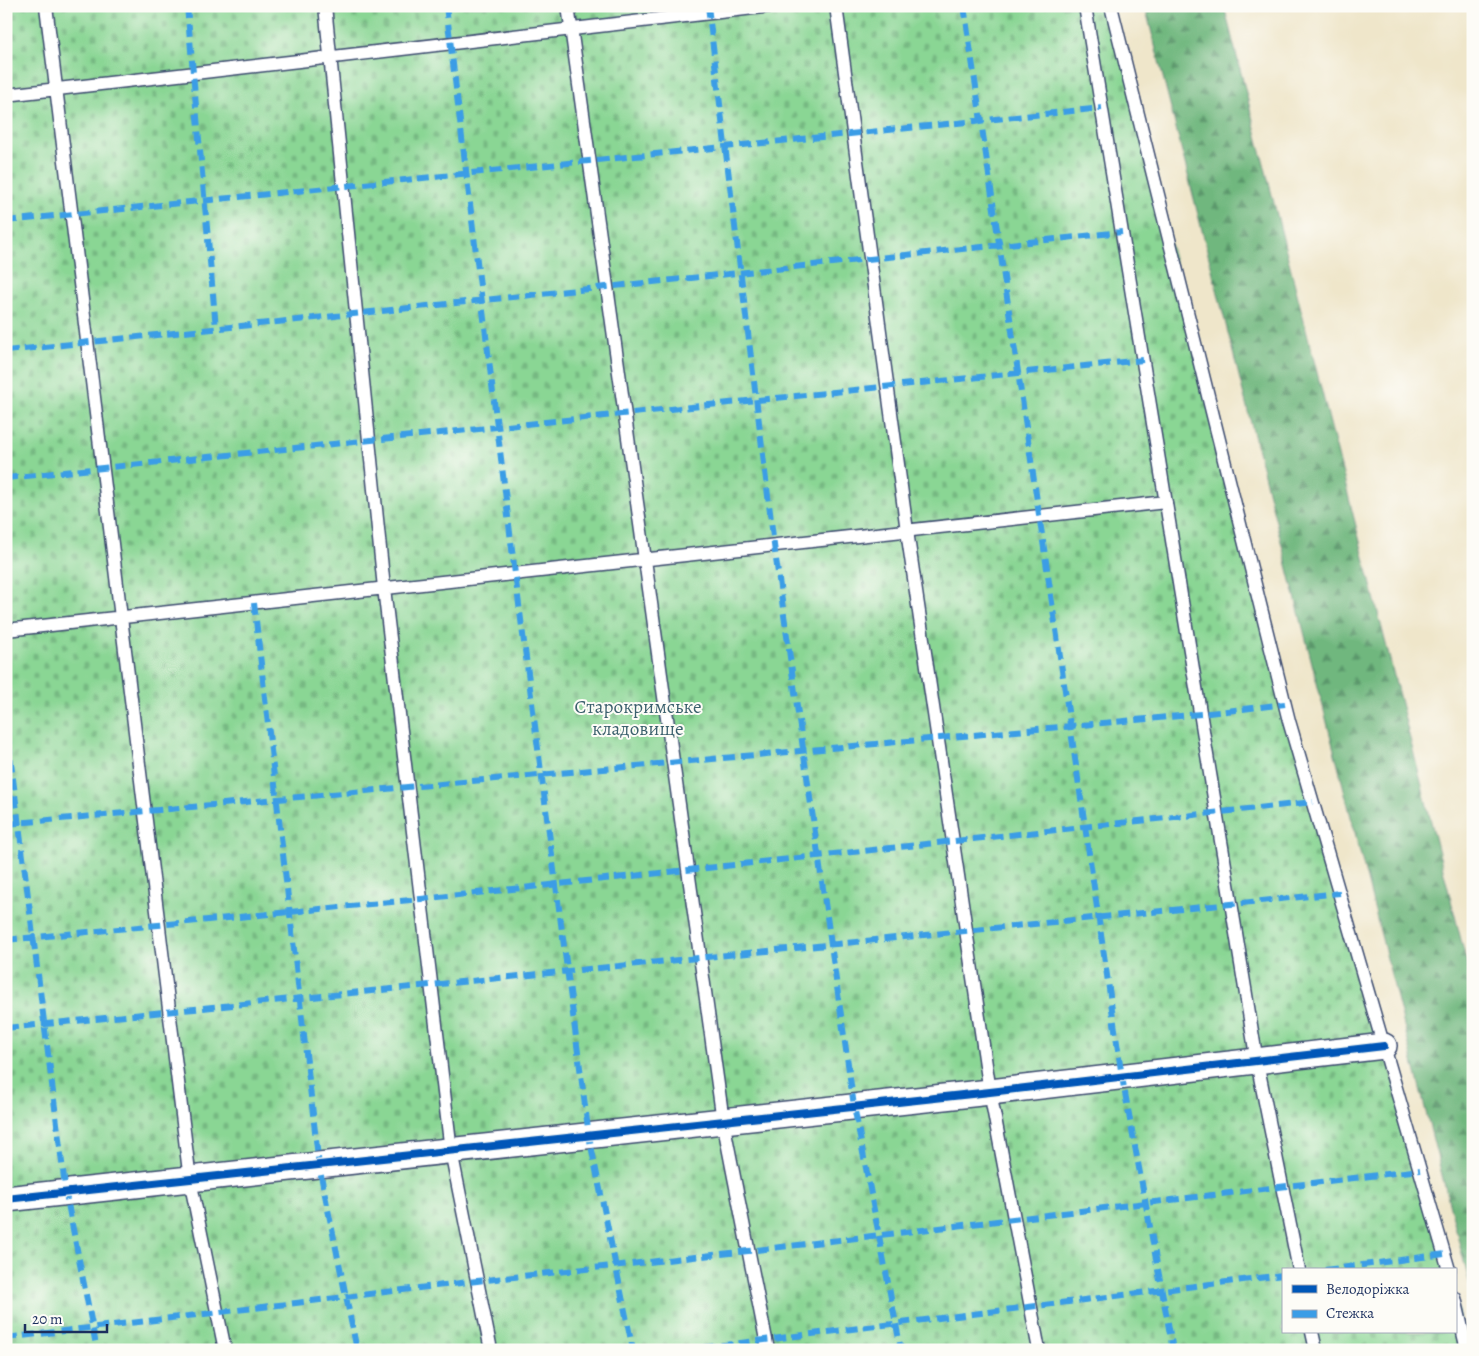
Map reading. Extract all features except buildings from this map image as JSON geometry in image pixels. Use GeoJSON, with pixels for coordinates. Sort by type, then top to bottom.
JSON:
{"type":"FeatureCollection","features":[{"type":"Feature","properties":{"kind":"street"},"geometry":{"type":"LineString","coordinates":[[6,1199],[990,1092],[1384,1046]]}},
{"type":"Feature","properties":{"kind":"lane"},"geometry":{"type":"LineString","coordinates":[[46,6],[190,1180],[225,1350]]}},
{"type":"Feature","properties":{"kind":"lane"},"geometry":{"type":"LineString","coordinates":[[326,6],[384,588],[451,1151],[491,1350]]}},
{"type":"Feature","properties":{"kind":"lane"},"geometry":{"type":"LineString","coordinates":[[568,6],[723,1121],[768,1350]]}},
{"type":"Feature","properties":{"kind":"lane"},"geometry":{"type":"LineString","coordinates":[[6,95],[771,6]]}},
{"type":"Feature","properties":{"kind":"lane"},"geometry":{"type":"LineString","coordinates":[[836,6],[907,530],[990,1092],[1038,1350]]}},
{"type":"Feature","properties":{"kind":"lane"},"geometry":{"type":"LineString","coordinates":[[1085,6],[1257,1062],[1300,1268]]}},
{"type":"Feature","properties":{"kind":"lane"},"geometry":{"type":"LineString","coordinates":[[1111,6],[1289,721],[1448,1268]]}},
{"type":"Feature","properties":{"kind":"lane"},"geometry":{"type":"LineString","coordinates":[[6,630],[1166,502]]}},
{"type":"Feature","properties":{"kind":"lane"},"geometry":{"type":"LineString","coordinates":[[1456,1302],[1467,1350]]}},
{"type":"Feature","properties":{"kind":"lane"},"geometry":{"type":"LineString","coordinates":[[1312,1334],[1316,1350]]}},
{"type":"Feature","properties":{"kind":"green space","name":"Старокримське кладовище"},"geometry":{"type":"Polygon","coordinates":[[[6,6],[1111,6],[1289,721],[1448,1268],[1282,1268],[1282,1334],[1456,1334],[1456,1302],[1467,1350],[6,1350],[6,6]]]}},
{"type":"Feature","properties":{"kind":"green space"},"geometry":{"type":"Polygon","coordinates":[[[1145,6],[1224,6],[1473,987],[1473,1297],[1145,6]]]}},
{"type":"Feature","properties":{"kind":"marked path"},"geometry":{"type":"LineString","coordinates":[[187,6],[216,328]]}},
{"type":"Feature","properties":{"kind":"marked path"},"geometry":{"type":"LineString","coordinates":[[446,6],[515,574],[589,1136],[633,1350]]}},
{"type":"Feature","properties":{"kind":"marked path"},"geometry":{"type":"LineString","coordinates":[[708,6],[774,545],[854,1106],[901,1350]]}},
{"type":"Feature","properties":{"kind":"marked path"},"geometry":{"type":"LineString","coordinates":[[964,6],[1122,1077],[1173,1350]]}},
{"type":"Feature","properties":{"kind":"marked path"},"geometry":{"type":"LineString","coordinates":[[6,221],[1102,108]]}},
{"type":"Feature","properties":{"kind":"marked path"},"geometry":{"type":"LineString","coordinates":[[6,351],[1122,232]]}},
{"type":"Feature","properties":{"kind":"marked path"},"geometry":{"type":"LineString","coordinates":[[6,478],[1143,360]]}},
{"type":"Feature","properties":{"kind":"marked path"},"geometry":{"type":"LineString","coordinates":[[254,603],[319,1166],[357,1350]]}},
{"type":"Feature","properties":{"kind":"marked path"},"geometry":{"type":"LineString","coordinates":[[6,824],[1201,714],[1285,704]]}},
{"type":"Feature","properties":{"kind":"marked path"},"geometry":{"type":"LineString","coordinates":[[6,724],[66,1194],[97,1350]]}},
{"type":"Feature","properties":{"kind":"marked path"},"geometry":{"type":"LineString","coordinates":[[6,940],[421,899],[1313,802]]}},
{"type":"Feature","properties":{"kind":"marked path"},"geometry":{"type":"LineString","coordinates":[[6,1028],[1340,893]]}},
{"type":"Feature","properties":{"kind":"marked path"},"geometry":{"type":"LineString","coordinates":[[6,1338],[1420,1170]]}},
{"type":"Feature","properties":{"kind":"marked path"},"geometry":{"type":"LineString","coordinates":[[1340,1268],[1445,1254]]}},
{"type":"Feature","properties":{"kind":"marked path"},"geometry":{"type":"LineString","coordinates":[[685,1350],[1282,1275]]}},
{"type":"Feature","properties":{"kind":"cycle path"},"geometry":{"type":"LineString","coordinates":[[6,1199],[990,1092],[1384,1046]]}}]}
